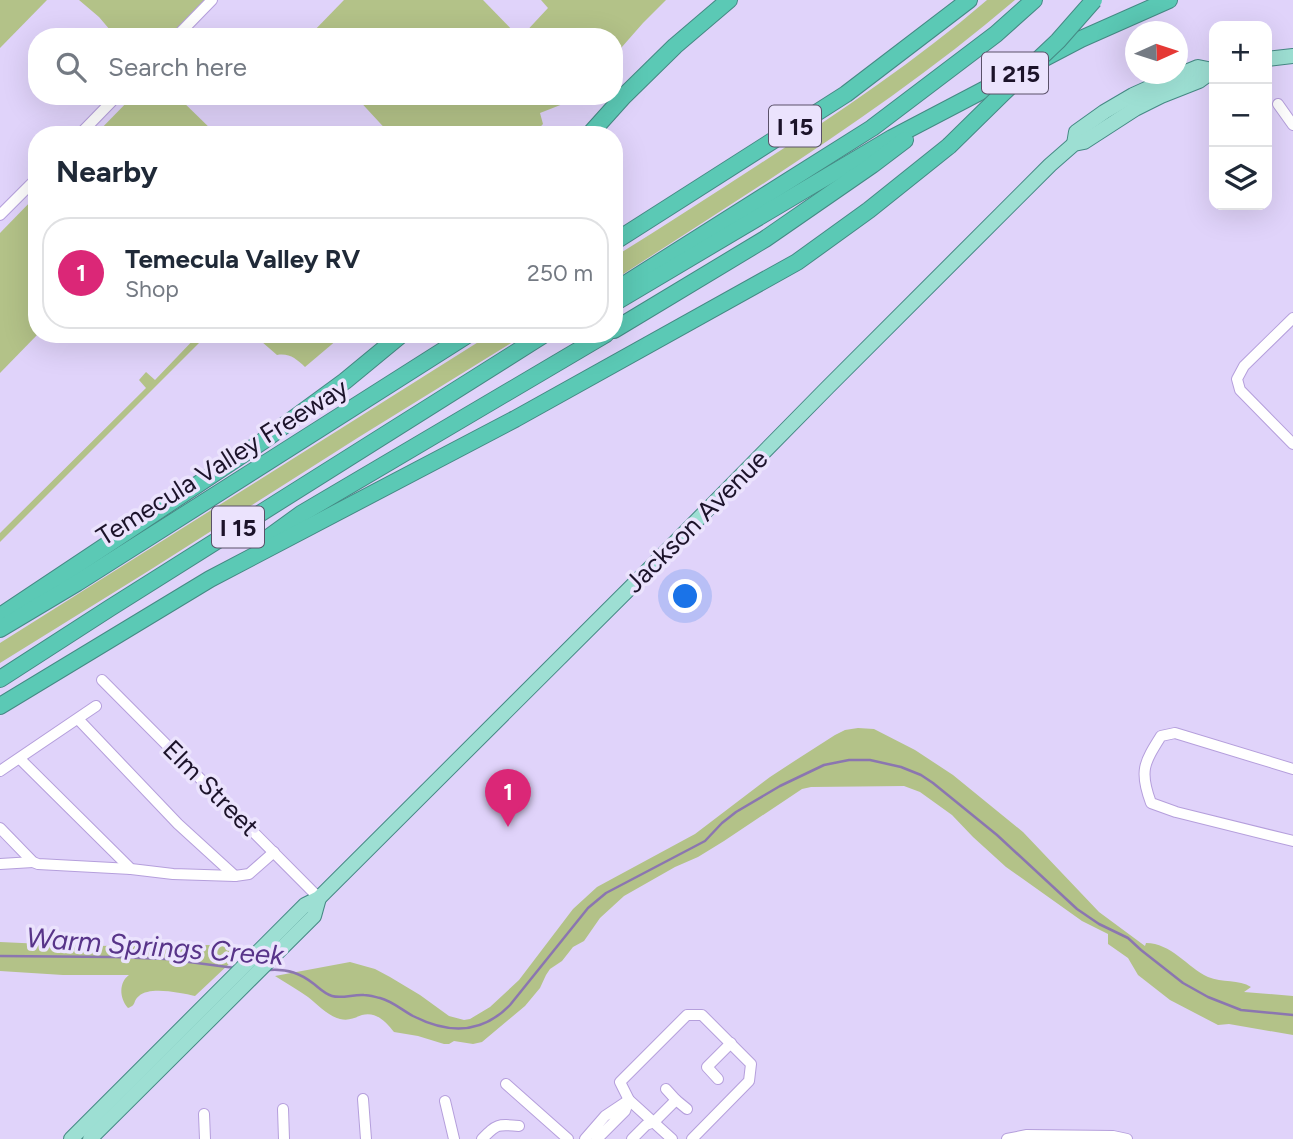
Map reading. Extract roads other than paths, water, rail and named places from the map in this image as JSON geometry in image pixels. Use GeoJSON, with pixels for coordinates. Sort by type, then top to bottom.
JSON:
{"type":"FeatureCollection","features":[{"type":"Feature","properties":{"kind":"highway"},"geometry":{"type":"LineString","coordinates":[[623,97],[675,46],[729,0]]}},
{"type":"Feature","properties":{"kind":"highway","name":"I 15"},"geometry":{"type":"LineString","coordinates":[[623,236],[846,94],[969,0]]}},
{"type":"Feature","properties":{"kind":"highway","name":"I 15"},"geometry":{"type":"LineString","coordinates":[[623,285],[872,128],[996,34],[1034,0]]}},
{"type":"Feature","properties":{"kind":"highway"},"geometry":{"type":"LineString","coordinates":[[0,706],[210,579],[515,419],[797,262],[869,210],[949,146],[1058,41],[1094,0]]}},
{"type":"Feature","properties":{"kind":"highway","name":"I 215"},"geometry":{"type":"LineString","coordinates":[[948,107],[1081,39],[1169,0]]}},
{"type":"Feature","properties":{"kind":"highway"},"geometry":{"type":"LineString","coordinates":[[597,126],[616,105]]}},
{"type":"Feature","properties":{"kind":"highway"},"geometry":{"type":"LineString","coordinates":[[623,298],[948,107]]}},
{"type":"Feature","properties":{"kind":"highway"},"geometry":{"type":"LineString","coordinates":[[623,325],[765,239],[872,165],[948,107]]}},
{"type":"Feature","properties":{"kind":"highway"},"geometry":{"type":"LineString","coordinates":[[0,616],[263,440],[345,381],[391,343]]}},
{"type":"Feature","properties":{"kind":"highway","name":"Temecula Valley Freeway"},"geometry":{"type":"LineString","coordinates":[[0,629],[455,343]]}},
{"type":"Feature","properties":{"kind":"highway","name":"I 15"},"geometry":{"type":"LineString","coordinates":[[0,680],[121,600],[531,343]]}},
{"type":"Feature","properties":{"kind":"highway"},"geometry":{"type":"LineString","coordinates":[[478,377],[540,343]]}},
{"type":"Feature","properties":{"kind":"highway"},"geometry":{"type":"LineString","coordinates":[[210,579],[301,514],[591,343]]}},
{"type":"Feature","properties":{"kind":"main road"},"geometry":{"type":"LineString","coordinates":[[1272,58],[1293,56]]}},
{"type":"Feature","properties":{"kind":"main road","name":"Jackson Avenue"},"geometry":{"type":"LineString","coordinates":[[1188,71],[1198,67],[1209,69]]}},
{"type":"Feature","properties":{"kind":"main road","name":"Jackson Avenue"},"geometry":{"type":"LineString","coordinates":[[83,1137],[267,951],[314,916],[319,898],[1050,165],[1074,144],[1084,142],[1161,96],[1199,81],[1209,74]]}},
{"type":"Feature","properties":{"kind":"main road","name":"Jackson Avenue"},"geometry":{"type":"LineString","coordinates":[[1074,144],[1076,132],[1104,112],[1158,84]]}},
{"type":"Feature","properties":{"kind":"main road"},"geometry":{"type":"LineString","coordinates":[[1111,124],[1112,117],[1117,112],[1171,84]]}},
{"type":"Feature","properties":{"kind":"street"},"geometry":{"type":"LineString","coordinates":[[185,28],[212,0]]}},
{"type":"Feature","properties":{"kind":"street"},"geometry":{"type":"LineString","coordinates":[[1278,104],[1293,125]]}},
{"type":"Feature","properties":{"kind":"street"},"geometry":{"type":"LineString","coordinates":[[88,126],[108,105]]}},
{"type":"Feature","properties":{"kind":"street"},"geometry":{"type":"LineString","coordinates":[[0,215],[28,187]]}},
{"type":"Feature","properties":{"kind":"street"},"geometry":{"type":"LineString","coordinates":[[1292,322],[1244,366],[1237,379],[1240,390],[1293,444]]}},
{"type":"Feature","properties":{"kind":"street","name":"Elm Street"},"geometry":{"type":"LineString","coordinates":[[102,680],[319,898]]}},
{"type":"Feature","properties":{"kind":"street"},"geometry":{"type":"LineString","coordinates":[[0,771],[96,706]]}},
{"type":"Feature","properties":{"kind":"street"},"geometry":{"type":"LineString","coordinates":[[78,719],[178,824],[235,876]]}},
{"type":"Feature","properties":{"kind":"street"},"geometry":{"type":"LineString","coordinates":[[1293,769],[1175,733],[1161,736],[1147,758],[1144,771],[1144,785],[1151,803],[1176,812],[1293,841]]}},
{"type":"Feature","properties":{"kind":"street"},"geometry":{"type":"LineString","coordinates":[[20,759],[131,869]]}},
{"type":"Feature","properties":{"kind":"street"},"geometry":{"type":"LineString","coordinates":[[0,828],[33,862]]}},
{"type":"Feature","properties":{"kind":"street"},"geometry":{"type":"LineString","coordinates":[[0,864],[33,862],[173,874],[235,876],[249,873],[274,852]]}},
{"type":"Feature","properties":{"kind":"street"},"geometry":{"type":"LineString","coordinates":[[672,1139],[629,1100],[620,1082],[687,1015],[702,1015],[751,1065],[748,1081],[692,1139]]}},
{"type":"Feature","properties":{"kind":"street"},"geometry":{"type":"LineString","coordinates":[[707,1067],[731,1043]]}},
{"type":"Feature","properties":{"kind":"street"},"geometry":{"type":"LineString","coordinates":[[697,1058],[718,1079]]}},
{"type":"Feature","properties":{"kind":"street"},"geometry":{"type":"LineString","coordinates":[[506,1084],[568,1139]]}},
{"type":"Feature","properties":{"kind":"street"},"geometry":{"type":"LineString","coordinates":[[666,1089],[687,1109]]}},
{"type":"Feature","properties":{"kind":"street"},"geometry":{"type":"LineString","coordinates":[[363,1099],[366,1139]]}},
{"type":"Feature","properties":{"kind":"street"},"geometry":{"type":"LineString","coordinates":[[585,1139],[605,1116],[629,1100]]}},
{"type":"Feature","properties":{"kind":"street"},"geometry":{"type":"LineString","coordinates":[[597,1139],[625,1111],[629,1100]]}},
{"type":"Feature","properties":{"kind":"street"},"geometry":{"type":"LineString","coordinates":[[632,1139],[676,1100]]}},
{"type":"Feature","properties":{"kind":"street"},"geometry":{"type":"LineString","coordinates":[[445,1101],[454,1139]]}},
{"type":"Feature","properties":{"kind":"street"},"geometry":{"type":"LineString","coordinates":[[283,1109],[284,1139]]}},
{"type":"Feature","properties":{"kind":"street"},"geometry":{"type":"LineString","coordinates":[[204,1114],[205,1139]]}},
{"type":"Feature","properties":{"kind":"street"},"geometry":{"type":"LineString","coordinates":[[481,1139],[493,1134],[500,1124],[519,1126]]}},
{"type":"Feature","properties":{"kind":"street"},"geometry":{"type":"LineString","coordinates":[[1007,1139],[1027,1135],[1112,1136],[1127,1139]]}},
{"type":"Feature","properties":{"kind":"waterway","name":"Warm Springs Creek"},"geometry":{"type":"LineString","coordinates":[[270,970],[299,974],[332,996],[366,995],[384,999],[413,1016],[439,1026],[464,1028],[488,1022],[510,1005],[588,908],[606,893],[705,841],[736,812],[780,786],[824,765],[849,760],[870,760],[901,767],[933,783],[997,835],[1077,909],[1099,924],[1128,938],[1183,983],[1208,997],[1241,1010],[1293,1015]]}},
{"type":"Feature","properties":{"kind":"waterway","name":"Warm Springs Creek"},"geometry":{"type":"LineString","coordinates":[[0,956],[166,959],[235,968]]}},
{"type":"Feature","properties":{"kind":"place","name":"Temecula Valley RV"},"geometry":{"type":"Point","coordinates":[508,827]}}]}
